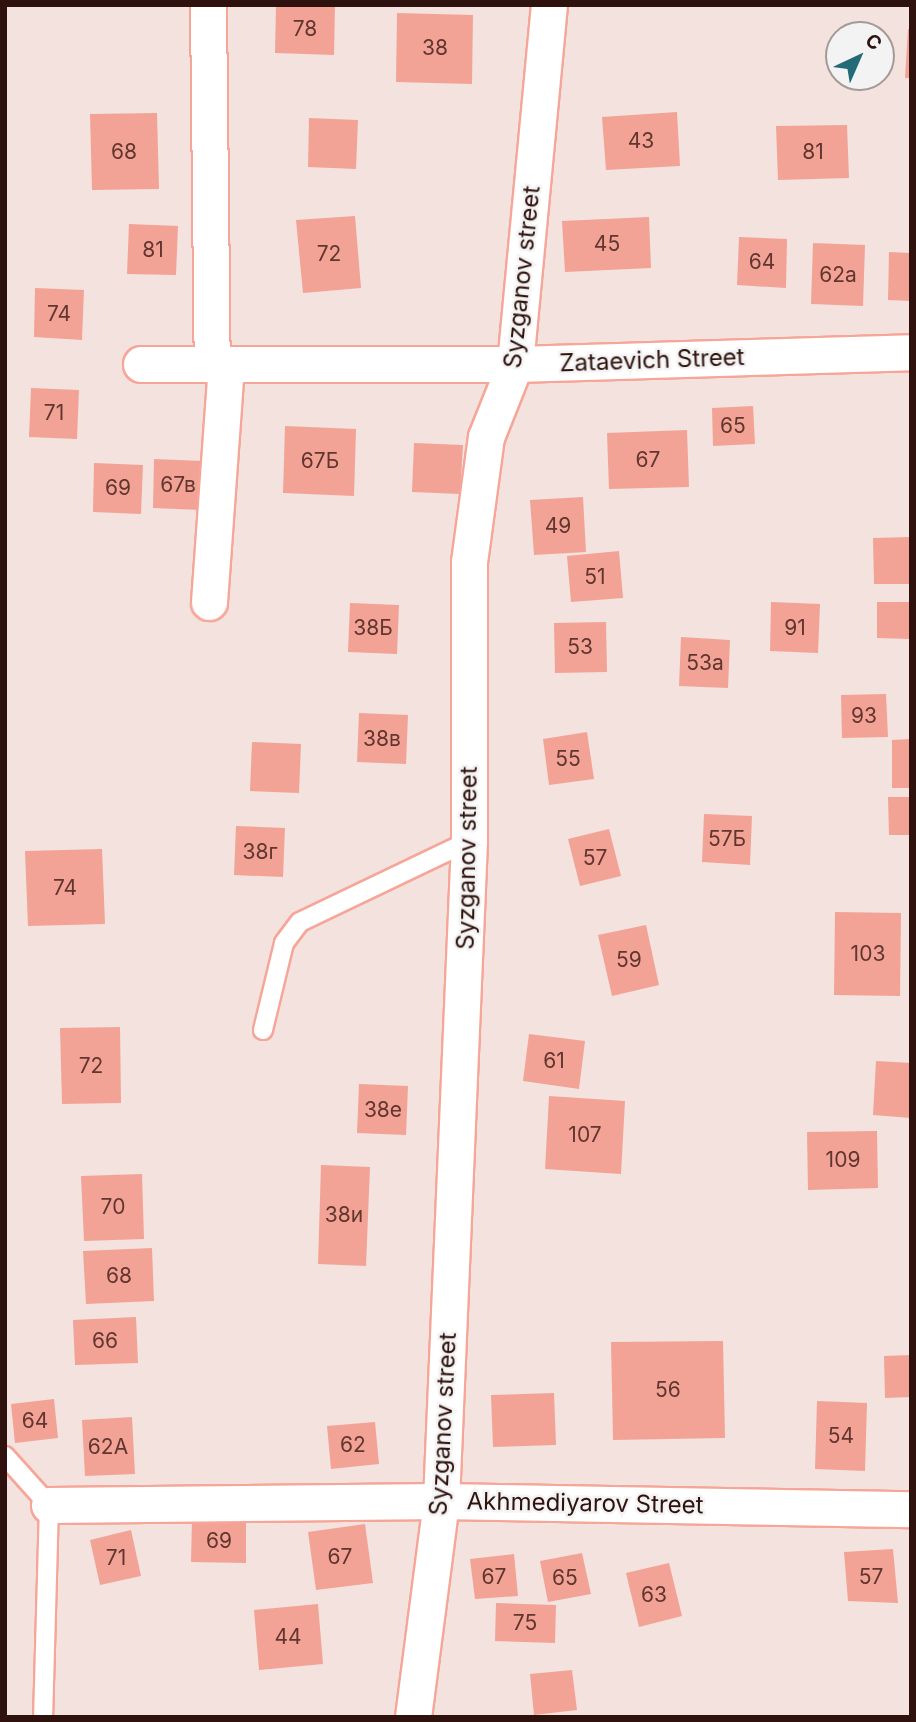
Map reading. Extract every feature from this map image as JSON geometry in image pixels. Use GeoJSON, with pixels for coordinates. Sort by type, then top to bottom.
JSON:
{"type":"FeatureCollection","features":[{"type":"Feature","properties":{"kind":"street"},"geometry":{"type":"LineString","coordinates":[[208,5],[219,365],[209,602]]}},
{"type":"Feature","properties":{"kind":"street","name":"Syzganov street"},"geometry":{"type":"LineString","coordinates":[[413,1717],[441,1501],[469,841],[469,562],[485,437],[515,364],[549,5]]}},
{"type":"Feature","properties":{"kind":"street","name":"Zataevich Street"},"geometry":{"type":"LineString","coordinates":[[141,364],[515,364],[911,352]]}},
{"type":"Feature","properties":{"kind":"street","name":"Akhmediyarov Street"},"geometry":{"type":"LineString","coordinates":[[49,1505],[441,1501],[911,1509]]}},
{"type":"Feature","properties":{"kind":"lane"},"geometry":{"type":"LineString","coordinates":[[263,1030],[284,943],[300,922],[469,841]]}},
{"type":"Feature","properties":{"kind":"lane"},"geometry":{"type":"LineString","coordinates":[[5,1456],[49,1505],[43,1717]]}},
{"type":"Feature","properties":{"kind":"building"},"geometry":{"type":"Polygon","coordinates":[[[276,5],[335,5],[334,55],[275,53],[276,5]]]}},
{"type":"Feature","properties":{"kind":"building"},"geometry":{"type":"Polygon","coordinates":[[[397,13],[473,15],[472,84],[396,82],[397,13]]]}},
{"type":"Feature","properties":{"kind":"building"},"geometry":{"type":"Polygon","coordinates":[[[908,29],[911,29],[911,78],[905,78],[908,29]]]}},
{"type":"Feature","properties":{"kind":"building"},"geometry":{"type":"Polygon","coordinates":[[[677,112],[680,166],[606,170],[602,117],[677,112]]]}},
{"type":"Feature","properties":{"kind":"building"},"geometry":{"type":"Polygon","coordinates":[[[157,113],[159,189],[92,190],[90,114],[157,113]]]}},
{"type":"Feature","properties":{"kind":"building"},"geometry":{"type":"Polygon","coordinates":[[[309,118],[358,120],[356,169],[308,167],[309,118]]]}},
{"type":"Feature","properties":{"kind":"building"},"geometry":{"type":"Polygon","coordinates":[[[847,125],[849,178],[778,180],[776,126],[847,125]]]}},
{"type":"Feature","properties":{"kind":"building"},"geometry":{"type":"Polygon","coordinates":[[[355,216],[361,288],[303,293],[296,220],[355,216]]]}},
{"type":"Feature","properties":{"kind":"building"},"geometry":{"type":"Polygon","coordinates":[[[649,217],[651,268],[565,272],[562,221],[649,217]]]}},
{"type":"Feature","properties":{"kind":"building"},"geometry":{"type":"Polygon","coordinates":[[[129,224],[178,226],[176,275],[127,274],[129,224]]]}},
{"type":"Feature","properties":{"kind":"building"},"geometry":{"type":"Polygon","coordinates":[[[739,237],[787,239],[786,288],[737,285],[739,237]]]}},
{"type":"Feature","properties":{"kind":"building"},"geometry":{"type":"Polygon","coordinates":[[[813,243],[865,245],[863,306],[811,304],[813,243]]]}},
{"type":"Feature","properties":{"kind":"building"},"geometry":{"type":"Polygon","coordinates":[[[889,252],[911,253],[911,301],[888,300],[889,252]]]}},
{"type":"Feature","properties":{"kind":"building"},"geometry":{"type":"Polygon","coordinates":[[[35,288],[84,290],[82,340],[34,337],[35,288]]]}},
{"type":"Feature","properties":{"kind":"building"},"geometry":{"type":"Polygon","coordinates":[[[31,388],[79,390],[77,439],[29,437],[31,388]]]}},
{"type":"Feature","properties":{"kind":"building"},"geometry":{"type":"Polygon","coordinates":[[[753,406],[755,444],[713,446],[712,408],[753,406]]]}},
{"type":"Feature","properties":{"kind":"building"},"geometry":{"type":"Polygon","coordinates":[[[285,426],[356,429],[354,496],[283,493],[285,426]]]}},
{"type":"Feature","properties":{"kind":"building"},"geometry":{"type":"Polygon","coordinates":[[[687,430],[689,487],[609,489],[607,433],[687,430]]]}},
{"type":"Feature","properties":{"kind":"building"},"geometry":{"type":"Polygon","coordinates":[[[414,443],[463,445],[460,494],[412,492],[414,443]]]}},
{"type":"Feature","properties":{"kind":"building"},"geometry":{"type":"Polygon","coordinates":[[[154,459],[203,461],[201,510],[153,508],[154,459]]]}},
{"type":"Feature","properties":{"kind":"building"},"geometry":{"type":"Polygon","coordinates":[[[94,463],[143,465],[141,514],[93,512],[94,463]]]}},
{"type":"Feature","properties":{"kind":"building"},"geometry":{"type":"Polygon","coordinates":[[[583,497],[586,552],[534,555],[530,500],[583,497]]]}},
{"type":"Feature","properties":{"kind":"building"},"geometry":{"type":"Polygon","coordinates":[[[911,537],[911,584],[874,584],[873,538],[911,537]]]}},
{"type":"Feature","properties":{"kind":"building"},"geometry":{"type":"Polygon","coordinates":[[[619,551],[623,598],[571,602],[567,556],[619,551]]]}},
{"type":"Feature","properties":{"kind":"building"},"geometry":{"type":"Polygon","coordinates":[[[771,602],[820,604],[818,653],[770,651],[771,602]]]}},
{"type":"Feature","properties":{"kind":"building"},"geometry":{"type":"Polygon","coordinates":[[[877,602],[911,602],[911,639],[877,638],[877,602]]]}},
{"type":"Feature","properties":{"kind":"building"},"geometry":{"type":"Polygon","coordinates":[[[350,603],[399,605],[397,654],[348,652],[350,603]]]}},
{"type":"Feature","properties":{"kind":"building"},"geometry":{"type":"Polygon","coordinates":[[[606,622],[607,672],[555,673],[554,623],[606,622]]]}},
{"type":"Feature","properties":{"kind":"building"},"geometry":{"type":"Polygon","coordinates":[[[681,637],[730,640],[728,688],[679,686],[681,637]]]}},
{"type":"Feature","properties":{"kind":"building"},"geometry":{"type":"Polygon","coordinates":[[[886,694],[888,737],[842,738],[841,695],[886,694]]]}},
{"type":"Feature","properties":{"kind":"building"},"geometry":{"type":"Polygon","coordinates":[[[359,713],[408,715],[406,764],[357,762],[359,713]]]}},
{"type":"Feature","properties":{"kind":"building"},"geometry":{"type":"Polygon","coordinates":[[[587,732],[594,779],[549,785],[543,739],[587,732]]]}},
{"type":"Feature","properties":{"kind":"building"},"geometry":{"type":"Polygon","coordinates":[[[911,739],[911,788],[892,788],[892,740],[911,739]]]}},
{"type":"Feature","properties":{"kind":"building"},"geometry":{"type":"Polygon","coordinates":[[[252,742],[301,744],[299,793],[250,791],[252,742]]]}},
{"type":"Feature","properties":{"kind":"building"},"geometry":{"type":"Polygon","coordinates":[[[888,797],[911,797],[911,835],[889,835],[888,797]]]}},
{"type":"Feature","properties":{"kind":"building"},"geometry":{"type":"Polygon","coordinates":[[[704,814],[752,816],[750,865],[702,862],[704,814]]]}},
{"type":"Feature","properties":{"kind":"building"},"geometry":{"type":"Polygon","coordinates":[[[236,826],[285,828],[283,877],[234,875],[236,826]]]}},
{"type":"Feature","properties":{"kind":"building"},"geometry":{"type":"Polygon","coordinates":[[[609,829],[621,876],[580,886],[568,839],[609,829]]]}},
{"type":"Feature","properties":{"kind":"building"},"geometry":{"type":"Polygon","coordinates":[[[102,849],[105,924],[28,926],[25,851],[102,849]]]}},
{"type":"Feature","properties":{"kind":"building"},"geometry":{"type":"Polygon","coordinates":[[[835,912],[901,913],[900,996],[834,995],[835,912]]]}},
{"type":"Feature","properties":{"kind":"building"},"geometry":{"type":"Polygon","coordinates":[[[646,925],[659,985],[612,996],[598,935],[646,925]]]}},
{"type":"Feature","properties":{"kind":"building"},"geometry":{"type":"Polygon","coordinates":[[[120,1027],[121,1103],[62,1104],[60,1028],[120,1027]]]}},
{"type":"Feature","properties":{"kind":"building"},"geometry":{"type":"Polygon","coordinates":[[[529,1034],[585,1041],[579,1089],[523,1081],[529,1034]]]}},
{"type":"Feature","properties":{"kind":"building"},"geometry":{"type":"Polygon","coordinates":[[[876,1061],[911,1063],[911,1118],[873,1115],[876,1061]]]}},
{"type":"Feature","properties":{"kind":"building"},"geometry":{"type":"Polygon","coordinates":[[[359,1084],[408,1086],[406,1135],[357,1133],[359,1084]]]}},
{"type":"Feature","properties":{"kind":"building"},"geometry":{"type":"Polygon","coordinates":[[[549,1096],[625,1101],[621,1174],[545,1169],[549,1096]]]}},
{"type":"Feature","properties":{"kind":"building"},"geometry":{"type":"Polygon","coordinates":[[[877,1131],[878,1188],[808,1190],[807,1132],[877,1131]]]}},
{"type":"Feature","properties":{"kind":"building"},"geometry":{"type":"Polygon","coordinates":[[[321,1165],[370,1167],[366,1266],[318,1264],[321,1165]]]}},
{"type":"Feature","properties":{"kind":"building"},"geometry":{"type":"Polygon","coordinates":[[[142,1174],[144,1239],[84,1241],[81,1176],[142,1174]]]}},
{"type":"Feature","properties":{"kind":"building"},"geometry":{"type":"Polygon","coordinates":[[[152,1248],[154,1301],[86,1304],[83,1251],[152,1248]]]}},
{"type":"Feature","properties":{"kind":"building"},"geometry":{"type":"Polygon","coordinates":[[[136,1317],[138,1363],[75,1365],[73,1320],[136,1317]]]}},
{"type":"Feature","properties":{"kind":"building"},"geometry":{"type":"Polygon","coordinates":[[[723,1341],[725,1438],[613,1440],[611,1342],[723,1341]]]}},
{"type":"Feature","properties":{"kind":"building"},"geometry":{"type":"Polygon","coordinates":[[[911,1355],[911,1397],[885,1398],[884,1356],[911,1355]]]}},
{"type":"Feature","properties":{"kind":"building"},"geometry":{"type":"Polygon","coordinates":[[[554,1393],[556,1445],[493,1447],[491,1395],[554,1393]]]}},
{"type":"Feature","properties":{"kind":"building"},"geometry":{"type":"Polygon","coordinates":[[[54,1399],[58,1438],[15,1443],[11,1404],[54,1399]]]}},
{"type":"Feature","properties":{"kind":"building"},"geometry":{"type":"Polygon","coordinates":[[[817,1401],[867,1403],[865,1471],[815,1469],[817,1401]]]}},
{"type":"Feature","properties":{"kind":"building"},"geometry":{"type":"Polygon","coordinates":[[[132,1417],[135,1474],[85,1476],[82,1420],[132,1417]]]}},
{"type":"Feature","properties":{"kind":"building"},"geometry":{"type":"Polygon","coordinates":[[[375,1422],[379,1464],[331,1469],[327,1426],[375,1422]]]}},
{"type":"Feature","properties":{"kind":"building"},"geometry":{"type":"Polygon","coordinates":[[[192,1519],[246,1520],[246,1563],[191,1562],[192,1519]]]}},
{"type":"Feature","properties":{"kind":"building"},"geometry":{"type":"Polygon","coordinates":[[[365,1524],[373,1583],[316,1590],[308,1532],[365,1524]]]}},
{"type":"Feature","properties":{"kind":"building"},"geometry":{"type":"Polygon","coordinates":[[[131,1530],[141,1576],[100,1585],[90,1540],[131,1530]]]}},
{"type":"Feature","properties":{"kind":"building"},"geometry":{"type":"Polygon","coordinates":[[[893,1549],[898,1603],[848,1601],[844,1552],[893,1549]]]}},
{"type":"Feature","properties":{"kind":"building"},"geometry":{"type":"Polygon","coordinates":[[[582,1553],[591,1594],[548,1602],[540,1561],[582,1553]]]}},
{"type":"Feature","properties":{"kind":"building"},"geometry":{"type":"Polygon","coordinates":[[[514,1554],[518,1596],[475,1599],[470,1559],[514,1554]]]}},
{"type":"Feature","properties":{"kind":"building"},"geometry":{"type":"Polygon","coordinates":[[[669,1563],[682,1616],[639,1627],[626,1573],[669,1563]]]}},
{"type":"Feature","properties":{"kind":"building"},"geometry":{"type":"Polygon","coordinates":[[[496,1603],[556,1605],[555,1643],[495,1641],[496,1603]]]}},
{"type":"Feature","properties":{"kind":"building"},"geometry":{"type":"Polygon","coordinates":[[[318,1604],[323,1664],[259,1670],[254,1610],[318,1604]]]}},
{"type":"Feature","properties":{"kind":"building"},"geometry":{"type":"Polygon","coordinates":[[[572,1670],[577,1710],[534,1715],[530,1674],[572,1670]]]}}]}
